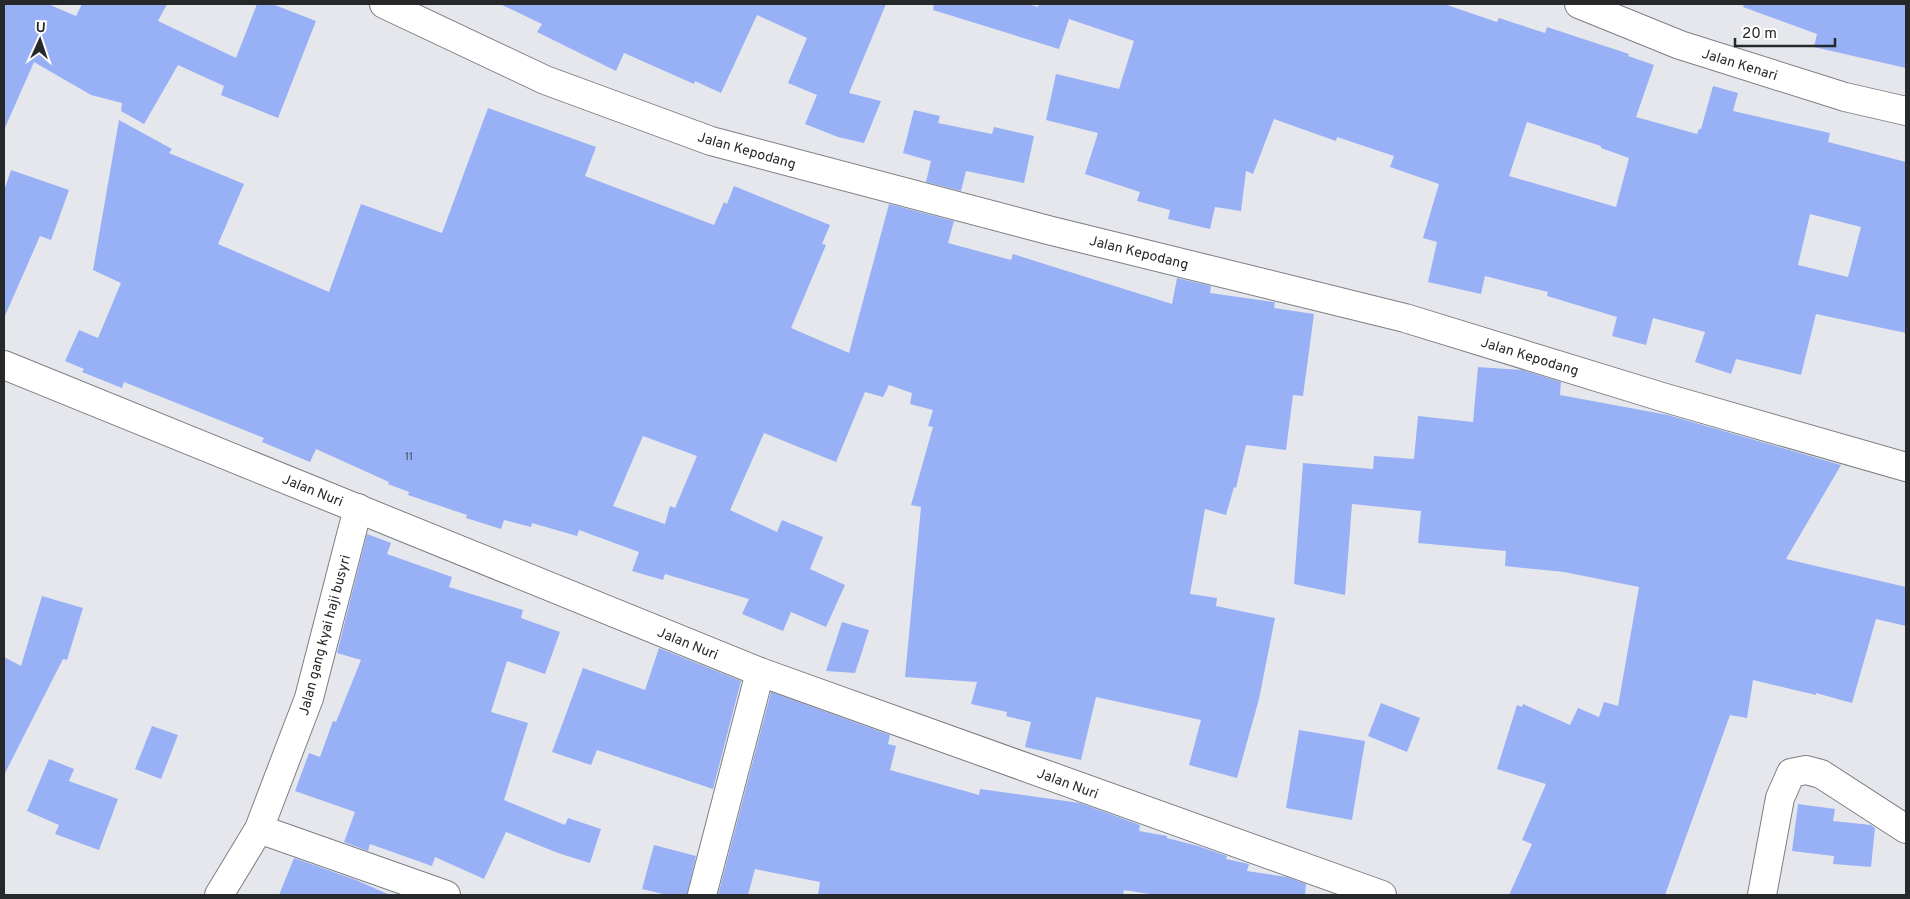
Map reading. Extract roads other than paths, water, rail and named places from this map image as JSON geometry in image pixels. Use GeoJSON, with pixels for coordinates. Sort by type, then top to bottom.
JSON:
{"type":"FeatureCollection","features":[{"type":"Feature","properties":{"kind":"street","name":"Jalan Kepodang"},"geometry":{"type":"LineString","coordinates":[[384,4],[545,80],[711,141],[1048,230],[1406,318],[1662,397],[1906,467]]}},
{"type":"Feature","properties":{"kind":"street","name":"Jalan Kenari"},"geometry":{"type":"LineString","coordinates":[[1579,4],[1680,45],[1845,97],[1906,111]]}},
{"type":"Feature","properties":{"kind":"street","name":"Jalan Nuri"},"geometry":{"type":"LineString","coordinates":[[4,366],[760,672],[1382,895]]}},
{"type":"Feature","properties":{"kind":"street","name":"Jalan gang kyai haji busyri"},"geometry":{"type":"LineString","coordinates":[[219,895],[258,829],[309,698],[358,508]]}},
{"type":"Feature","properties":{"kind":"street"},"geometry":{"type":"LineString","coordinates":[[702,895],[760,672]]}},
{"type":"Feature","properties":{"kind":"street"},"geometry":{"type":"LineString","coordinates":[[1762,895],[1780,798],[1791,773],[1806,770],[1822,774],[1906,829]]}},
{"type":"Feature","properties":{"kind":"street"},"geometry":{"type":"LineString","coordinates":[[258,829],[446,895]]}}]}
